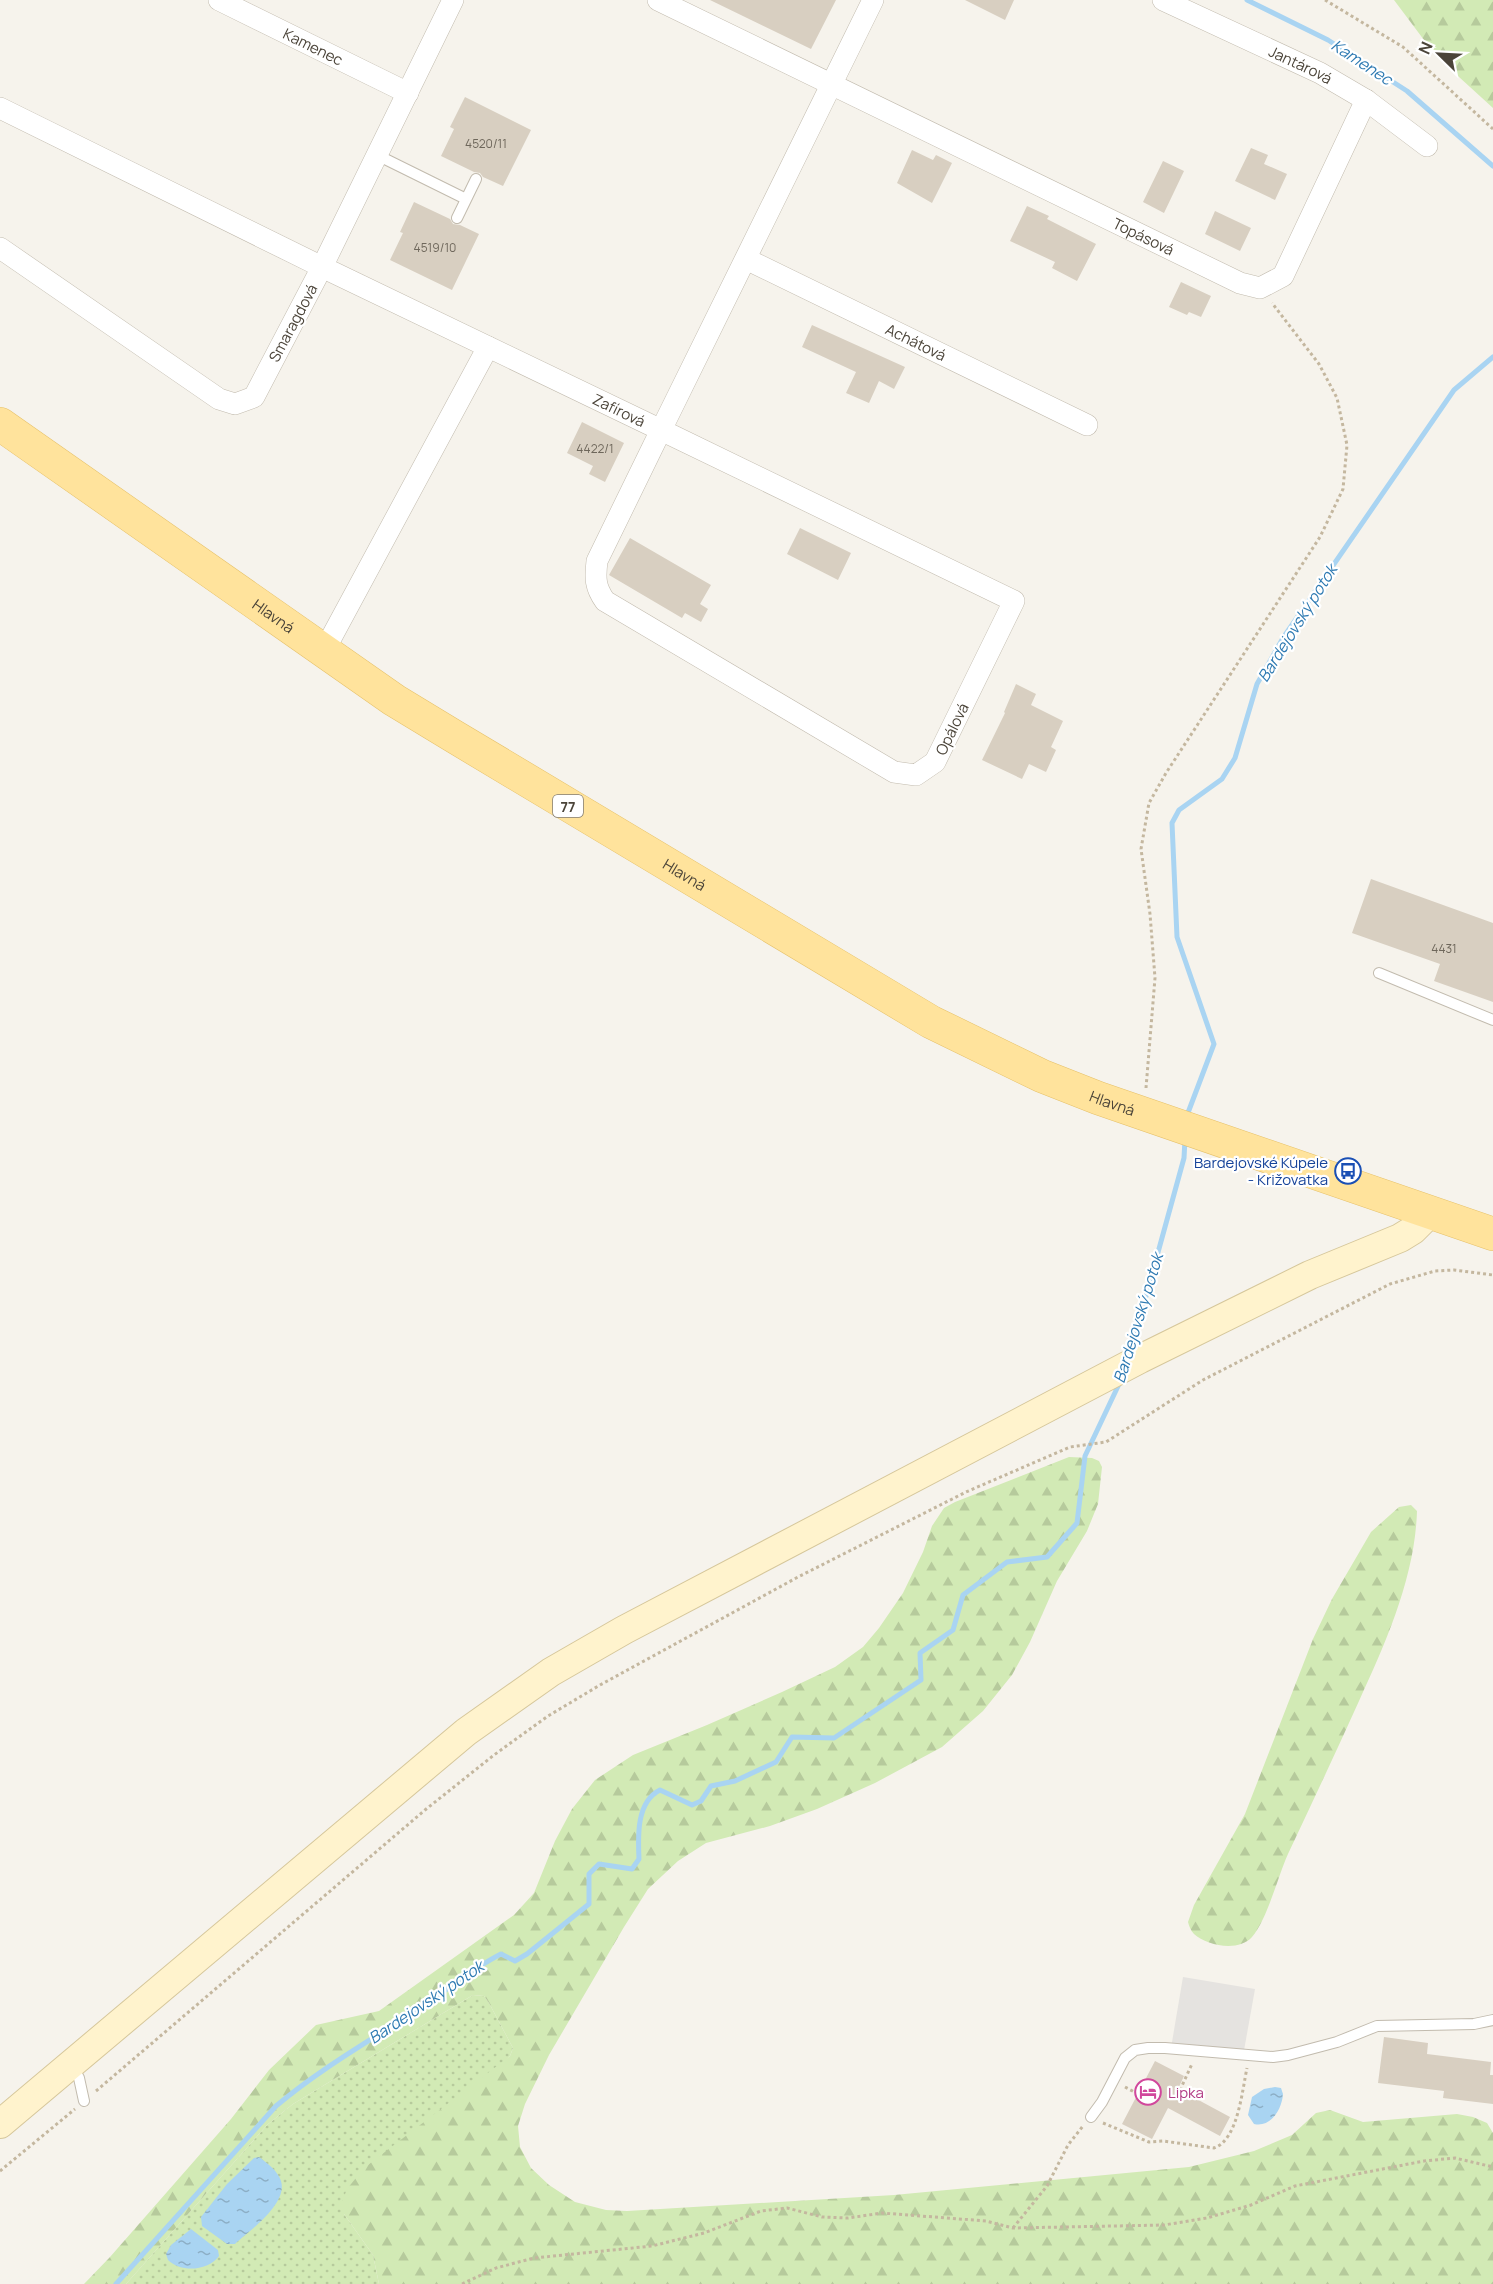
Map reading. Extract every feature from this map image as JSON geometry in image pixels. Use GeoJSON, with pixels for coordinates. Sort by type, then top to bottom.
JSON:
{"type":"FeatureCollection","features":[{"type":"Feature","properties":{"kind":"main road","name":"Hlavná"},"geometry":{"type":"LineString","coordinates":[[0,424],[394,699],[931,1022],[1042,1076],[1171,1124],[1430,1213]]}},
{"type":"Feature","properties":{"kind":"main road","name":"77"},"geometry":{"type":"LineString","coordinates":[[1430,1213],[1493,1234]]}},
{"type":"Feature","properties":{"kind":"street","name":"Kamenec"},"geometry":{"type":"LineString","coordinates":[[219,0],[408,93]]}},
{"type":"Feature","properties":{"kind":"street"},"geometry":{"type":"LineString","coordinates":[[322,267],[453,0]]}},
{"type":"Feature","properties":{"kind":"street"},"geometry":{"type":"LineString","coordinates":[[658,0],[832,84]]}},
{"type":"Feature","properties":{"kind":"street","name":"Zafírová"},"geometry":{"type":"LineString","coordinates":[[322,267],[661,430],[873,0]]}},
{"type":"Feature","properties":{"kind":"street","name":"Jantárová"},"geometry":{"type":"LineString","coordinates":[[1162,0],[1320,73],[1366,100],[1427,146]]}},
{"type":"Feature","properties":{"kind":"street","name":"Topásová"},"geometry":{"type":"LineString","coordinates":[[832,84],[1240,283],[1260,288]]}},
{"type":"Feature","properties":{"kind":"street"},"geometry":{"type":"LineString","coordinates":[[1260,288],[1283,276],[1366,100]]}},
{"type":"Feature","properties":{"kind":"street","name":"Smaragdová"},"geometry":{"type":"LineString","coordinates":[[0,108],[322,267],[254,397],[235,404],[219,399],[0,248]]}},
{"type":"Feature","properties":{"kind":"street","name":"Achátová"},"geometry":{"type":"LineString","coordinates":[[746,259],[1088,425]]}},
{"type":"Feature","properties":{"kind":"street"},"geometry":{"type":"LineString","coordinates":[[324,651],[488,347]]}},
{"type":"Feature","properties":{"kind":"street","name":"Opálová"},"geometry":{"type":"LineString","coordinates":[[661,430],[1014,601],[936,762],[916,775],[894,772],[605,601],[598,591],[595,578],[597,561],[661,430]]}},
{"type":"Feature","properties":{"kind":"street"},"geometry":{"type":"LineString","coordinates":[[0,2124],[423,1767],[524,1689],[624,1630],[1140,1359],[1310,1275],[1400,1238],[1413,1230],[1430,1213]]}},
{"type":"Feature","properties":{"kind":"lane"},"geometry":{"type":"LineString","coordinates":[[377,155],[466,199]]}},
{"type":"Feature","properties":{"kind":"lane"},"geometry":{"type":"LineString","coordinates":[[456,218],[476,179]]}},
{"type":"Feature","properties":{"kind":"lane"},"geometry":{"type":"LineString","coordinates":[[1379,973],[1493,1020]]}},
{"type":"Feature","properties":{"kind":"lane"},"geometry":{"type":"LineString","coordinates":[[1091,2117],[1102,2102],[1125,2058],[1135,2050],[1148,2048],[1250,2056],[1288,2055],[1337,2042],[1377,2026],[1474,2024],[1493,2020]]}},
{"type":"Feature","properties":{"kind":"lane"},"geometry":{"type":"LineString","coordinates":[[71,2064],[80,2078],[84,2101]]}},
{"type":"Feature","properties":{"kind":"path"},"geometry":{"type":"LineString","coordinates":[[1325,0],[1403,47],[1493,129]]}},
{"type":"Feature","properties":{"kind":"path"},"geometry":{"type":"LineString","coordinates":[[1171,1124],[1150,914],[1141,849],[1149,803],[1166,773],[1320,537],[1343,489],[1347,445],[1337,398],[1319,364],[1260,288]]}},
{"type":"Feature","properties":{"kind":"path"},"geometry":{"type":"LineString","coordinates":[[0,2171],[425,1810],[494,1755],[548,1716],[629,1668],[798,1577],[966,1492],[1070,1447],[1106,1442],[1203,1380],[1390,1284],[1435,1271],[1454,1270],[1493,1275]]}},
{"type":"Feature","properties":{"kind":"path"},"geometry":{"type":"LineString","coordinates":[[1180,2090],[1194,2060],[1195,2051]]}},
{"type":"Feature","properties":{"kind":"path"},"geometry":{"type":"LineString","coordinates":[[1013,2228],[1047,2186],[1068,2145],[1091,2117],[1149,2142],[1163,2141],[1214,2148],[1220,2146],[1231,2132],[1236,2117],[1250,2056]]}},
{"type":"Feature","properties":{"kind":"path"},"geometry":{"type":"LineString","coordinates":[[462,2284],[496,2268],[534,2258],[652,2246],[704,2233],[761,2211],[787,2208],[822,2217],[848,2218],[882,2213],[986,2221],[1013,2228],[1164,2225],[1207,2218],[1251,2205],[1295,2186],[1424,2161],[1455,2158],[1493,2167]]}},
{"type":"Feature","properties":{"kind":"green space"},"geometry":{"type":"Polygon","coordinates":[[[1394,0],[1493,0],[1493,108],[1436,56],[1394,0]]]}},
{"type":"Feature","properties":{"kind":"green space"},"geometry":{"type":"Polygon","coordinates":[[[1069,1457],[1092,1458],[1099,1461],[1102,1467],[1098,1504],[1087,1531],[1057,1581],[1030,1642],[1012,1675],[983,1711],[942,1747],[875,1783],[817,1809],[770,1826],[706,1843],[678,1861],[648,1889],[549,2055],[525,2104],[518,2126],[520,2147],[531,2168],[549,2185],[575,2202],[606,2210],[627,2211],[894,2195],[1189,2167],[1254,2151],[1292,2135],[1316,2113],[1330,2110],[1363,2122],[1457,2114],[1487,2123],[1493,2133],[1493,2284],[379,2284],[373,2255],[344,2214],[342,2202],[347,2189],[364,2168],[510,2056],[513,2048],[489,2003],[484,1996],[473,1995],[293,2104],[267,2125],[126,2284],[84,2284],[231,2119],[269,2070],[316,2025],[379,2011],[514,1915],[534,1893],[555,1841],[572,1809],[595,1780],[633,1755],[707,1725],[835,1667],[863,1647],[903,1593],[923,1552],[932,1526],[944,1508],[1069,1457]]]}},
{"type":"Feature","properties":{"kind":"green space"},"geometry":{"type":"Polygon","coordinates":[[[1411,1505],[1417,1511],[1411,1560],[1389,1632],[1288,1854],[1263,1920],[1252,1937],[1239,1945],[1223,1946],[1207,1942],[1194,1934],[1188,1922],[1194,1905],[1245,1814],[1313,1639],[1332,1599],[1371,1532],[1399,1507],[1411,1505]]]}},
{"type":"Feature","properties":{"kind":"green space"},"geometry":{"type":"Polygon","coordinates":[[[473,1995],[484,1996],[489,2003],[513,2048],[510,2056],[344,2214],[373,2255],[379,2284],[126,2284],[267,2125],[293,2104],[473,1995]]]}},
{"type":"Feature","properties":{"kind":"shaded area"},"geometry":{"type":"Polygon","coordinates":[[[1183,1977],[1255,1989],[1243,2056],[1171,2048],[1183,1977]]]}},
{"type":"Feature","properties":{"kind":"water"},"geometry":{"type":"Polygon","coordinates":[[[1281,2088],[1283,2094],[1278,2111],[1266,2123],[1254,2124],[1248,2115],[1252,2097],[1264,2089],[1281,2088]]]}},
{"type":"Feature","properties":{"kind":"water"},"geometry":{"type":"Polygon","coordinates":[[[259,2157],[280,2177],[282,2190],[279,2199],[266,2216],[249,2232],[235,2244],[227,2244],[202,2226],[201,2217],[227,2184],[254,2158],[259,2157]]]}},
{"type":"Feature","properties":{"kind":"water"},"geometry":{"type":"Polygon","coordinates":[[[191,2229],[218,2250],[219,2256],[208,2265],[187,2268],[168,2260],[166,2254],[171,2245],[191,2229]]]}},
{"type":"Feature","properties":{"kind":"building"},"geometry":{"type":"Polygon","coordinates":[[[710,0],[836,0],[811,49],[710,0]]]}},
{"type":"Feature","properties":{"kind":"building"},"geometry":{"type":"Polygon","coordinates":[[[965,0],[1014,0],[1005,20],[965,0]]]}},
{"type":"Feature","properties":{"kind":"building"},"geometry":{"type":"Polygon","coordinates":[[[465,97],[531,130],[503,186],[441,156],[454,129],[450,127],[465,97]]]}},
{"type":"Feature","properties":{"kind":"building"},"geometry":{"type":"Polygon","coordinates":[[[1251,148],[1268,155],[1264,164],[1287,174],[1275,200],[1235,181],[1251,148]]]}},
{"type":"Feature","properties":{"kind":"building"},"geometry":{"type":"Polygon","coordinates":[[[912,150],[933,160],[936,155],[952,163],[932,203],[897,183],[912,150]]]}},
{"type":"Feature","properties":{"kind":"building"},"geometry":{"type":"Polygon","coordinates":[[[1163,161],[1184,171],[1164,213],[1143,202],[1163,161]]]}},
{"type":"Feature","properties":{"kind":"building"},"geometry":{"type":"Polygon","coordinates":[[[414,202],[450,219],[453,224],[479,234],[452,290],[390,260],[414,202]]]}},
{"type":"Feature","properties":{"kind":"building"},"geometry":{"type":"Polygon","coordinates":[[[1027,206],[1049,216],[1047,219],[1096,244],[1077,281],[1052,268],[1055,262],[1010,241],[1027,206]]]}},
{"type":"Feature","properties":{"kind":"building"},"geometry":{"type":"Polygon","coordinates":[[[1215,211],[1251,228],[1240,251],[1205,234],[1215,211]]]}},
{"type":"Feature","properties":{"kind":"building"},"geometry":{"type":"Polygon","coordinates":[[[1181,282],[1211,296],[1201,317],[1189,312],[1187,315],[1169,307],[1181,282]]]}},
{"type":"Feature","properties":{"kind":"building"},"geometry":{"type":"Polygon","coordinates":[[[812,325],[905,367],[894,389],[879,381],[869,403],[846,393],[856,372],[802,347],[812,325]]]}},
{"type":"Feature","properties":{"kind":"building"},"geometry":{"type":"Polygon","coordinates":[[[582,422],[624,443],[605,482],[589,474],[593,466],[567,453],[582,422]]]}},
{"type":"Feature","properties":{"kind":"building"},"geometry":{"type":"Polygon","coordinates":[[[800,528],[851,553],[838,580],[787,554],[800,528]]]}},
{"type":"Feature","properties":{"kind":"building"},"geometry":{"type":"Polygon","coordinates":[[[630,538],[711,585],[700,604],[708,609],[701,622],[685,613],[682,618],[609,575],[630,538]]]}},
{"type":"Feature","properties":{"kind":"building"},"geometry":{"type":"Polygon","coordinates":[[[1016,684],[1036,694],[1031,705],[1063,721],[1051,747],[1056,750],[1046,772],[1029,764],[1022,779],[982,760],[1005,713],[1016,684]]]}},
{"type":"Feature","properties":{"kind":"building"},"geometry":{"type":"Polygon","coordinates":[[[1371,879],[1493,923],[1493,1002],[1434,981],[1440,964],[1352,933],[1371,879]]]}},
{"type":"Feature","properties":{"kind":"building"},"geometry":{"type":"Polygon","coordinates":[[[1384,2037],[1428,2043],[1427,2054],[1491,2062],[1493,2104],[1443,2098],[1444,2091],[1378,2083],[1384,2037]]]}},
{"type":"Feature","properties":{"kind":"building"},"geometry":{"type":"Polygon","coordinates":[[[1155,2061],[1184,2076],[1178,2089],[1230,2117],[1220,2136],[1168,2108],[1152,2139],[1122,2124],[1155,2061]]]}},
{"type":"Feature","properties":{"kind":"waterway","name":"Kamenec"},"geometry":{"type":"LineString","coordinates":[[1247,0],[1328,40],[1407,91],[1493,166]]}},
{"type":"Feature","properties":{"kind":"waterway","name":"Bardejovský potok"},"geometry":{"type":"LineString","coordinates":[[1186,1118],[1214,1044],[1177,937],[1172,823],[1179,810],[1222,779],[1235,758],[1257,684],[1283,638],[1454,390],[1493,357]]}},
{"type":"Feature","properties":{"kind":"waterway","name":"Bardejovský potok"},"geometry":{"type":"LineString","coordinates":[[1130,1354],[1184,1158],[1185,1139]]}},
{"type":"Feature","properties":{"kind":"waterway","name":"Bardejovský potok"},"geometry":{"type":"LineString","coordinates":[[116,2284],[276,2106],[327,2068],[490,1960],[501,1954],[515,1961],[527,1954],[589,1904],[589,1874],[599,1864],[632,1869],[639,1859],[640,1821],[646,1803],[652,1796],[660,1790],[692,1805],[701,1801],[711,1786],[735,1781],[776,1762],[792,1737],[834,1738],[921,1680],[920,1653],[953,1630],[963,1595],[1007,1562],[1047,1557],[1077,1523],[1085,1456],[1120,1382]]}},
{"type":"Feature","properties":{"kind":"place","name":"Bardejovské Kúpele - Križovatka"},"geometry":{"type":"Point","coordinates":[1348,1171]}},
{"type":"Feature","properties":{"kind":"place","name":"Lipka"},"geometry":{"type":"Point","coordinates":[1148,2092]}}]}
